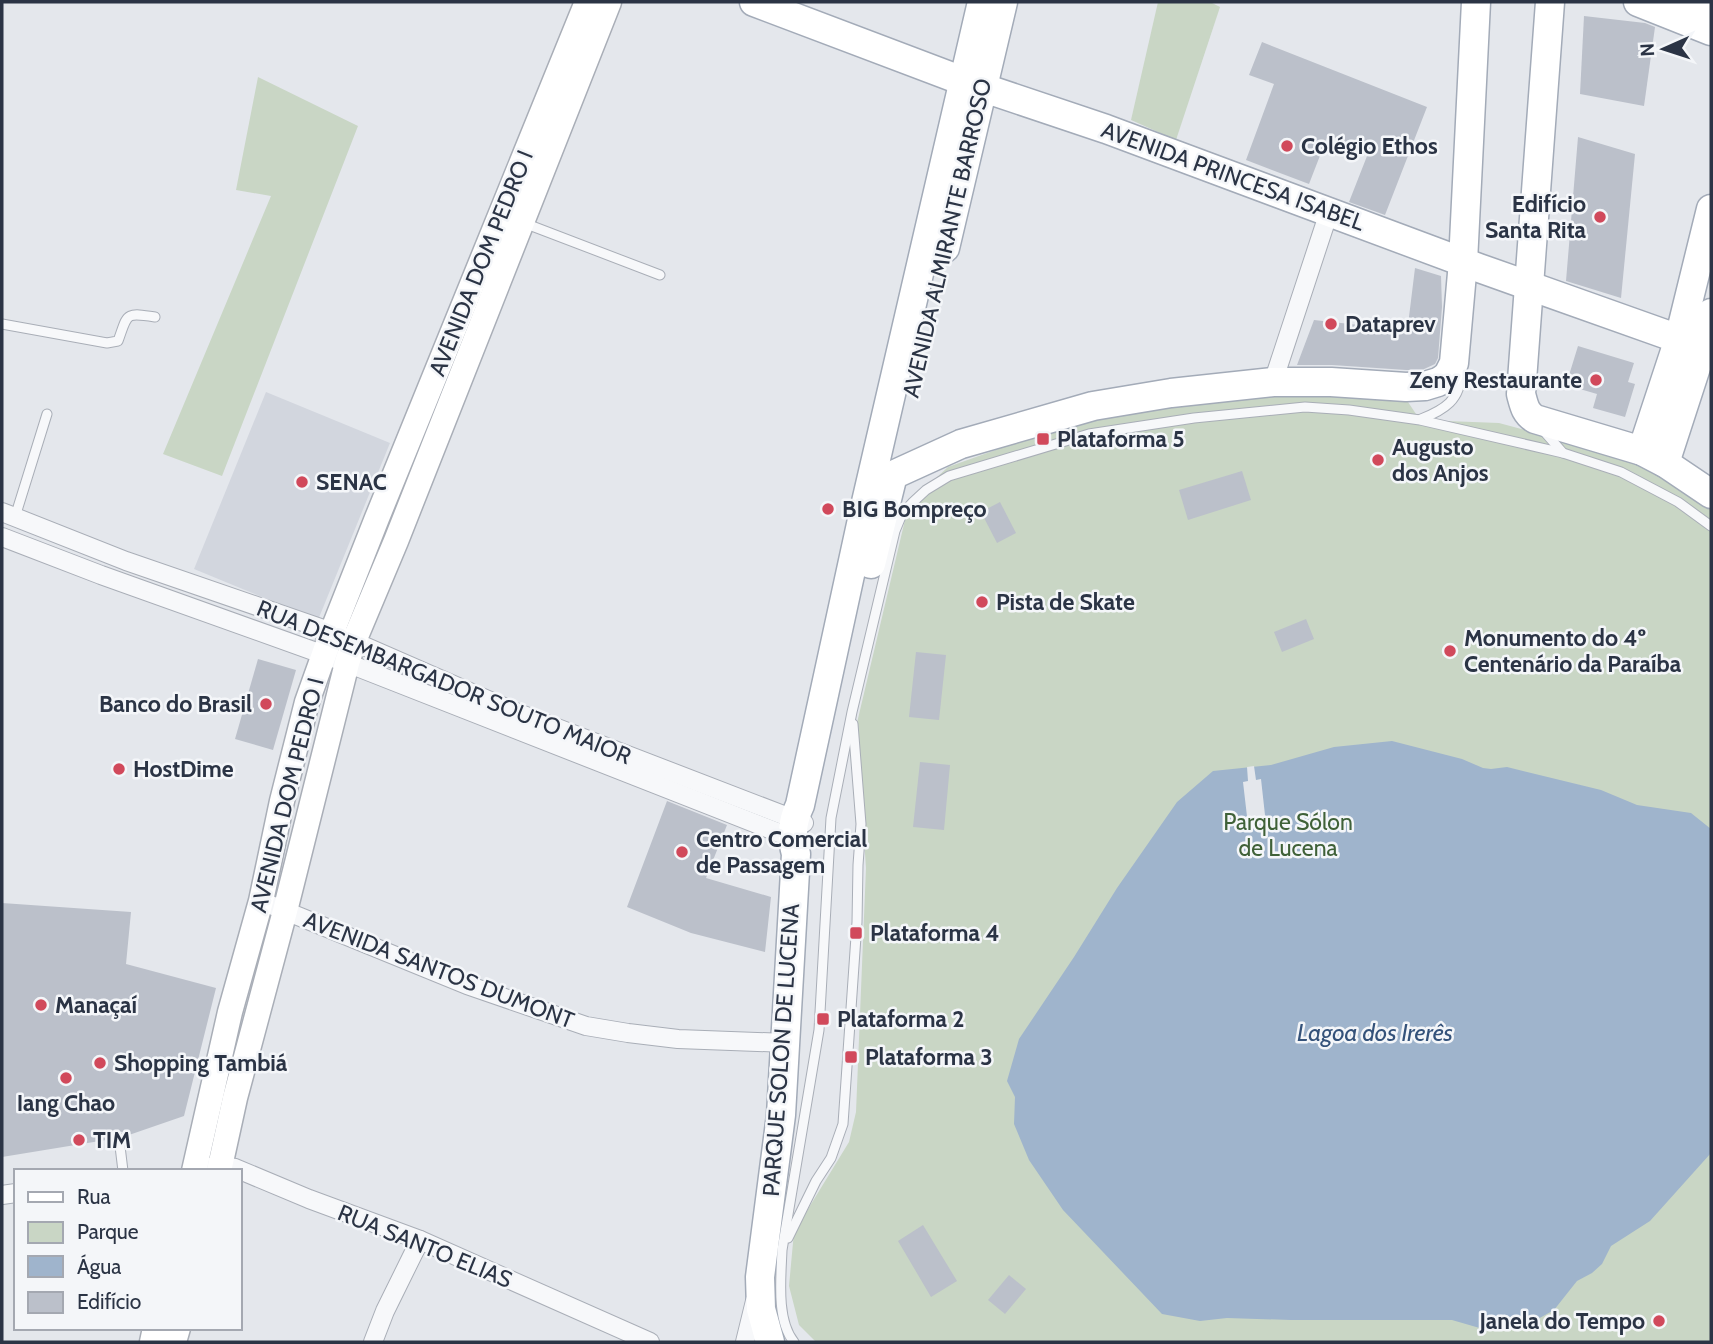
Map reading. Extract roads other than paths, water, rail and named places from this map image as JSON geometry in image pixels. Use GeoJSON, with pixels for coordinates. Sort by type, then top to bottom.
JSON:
{"type":"FeatureCollection","features":[{"type":"Feature","properties":{"kind":"main road","name":"AVENIDA DOM PEDRO I"},"geometry":{"type":"LineString","coordinates":[[202,1169],[235,1098],[285,911],[339,648],[587,2]]}},
{"type":"Feature","properties":{"kind":"main road","name":"AVENIDA DOM PEDRO I"},"geometry":{"type":"LineString","coordinates":[[202,1169],[226,1011],[261,901],[304,715],[396,541],[609,2]]}},
{"type":"Feature","properties":{"kind":"main road","name":"AVENIDA PRINCESA ISABEL"},"geometry":{"type":"LineString","coordinates":[[754,2],[1698,347]]}},
{"type":"Feature","properties":{"kind":"main road","name":"AVENIDA ALMIRANTE BARROSO"},"geometry":{"type":"LineString","coordinates":[[884,473],[909,401],[973,84],[982,2]]}},
{"type":"Feature","properties":{"kind":"main road","name":"AVENIDA ALMIRANTE BARROSO"},"geometry":{"type":"LineString","coordinates":[[973,84],[1003,2]]}},
{"type":"Feature","properties":{"kind":"main road"},"geometry":{"type":"LineString","coordinates":[[798,835],[884,473],[961,444],[1093,406],[1171,393],[1273,382],[1331,382],[1406,387],[1432,385],[1448,375],[1454,363],[1463,262],[1476,2]]}},
{"type":"Feature","properties":{"kind":"main road"},"geometry":{"type":"LineString","coordinates":[[1550,2],[1521,394],[1524,408],[1535,419],[1711,494]]}},
{"type":"Feature","properties":{"kind":"main road"},"geometry":{"type":"LineString","coordinates":[[1638,2],[1711,31]]}},
{"type":"Feature","properties":{"kind":"main road"},"geometry":{"type":"LineString","coordinates":[[1692,2],[1711,10]]}},
{"type":"Feature","properties":{"kind":"main road"},"geometry":{"type":"LineString","coordinates":[[1698,347],[1711,209]]}},
{"type":"Feature","properties":{"kind":"main road"},"geometry":{"type":"LineString","coordinates":[[1638,462],[1698,347],[1711,313]]}},
{"type":"Feature","properties":{"kind":"main road","name":"PARQUE SOLON DE LUCENA"},"geometry":{"type":"LineString","coordinates":[[760,1277],[781,1115],[798,835]]}},
{"type":"Feature","properties":{"kind":"main road"},"geometry":{"type":"LineString","coordinates":[[760,1277],[761,1309],[770,1342]]}},
{"type":"Feature","properties":{"kind":"street"},"geometry":{"type":"LineString","coordinates":[[1273,382],[1329,212]]}},
{"type":"Feature","properties":{"kind":"street","name":"RUA DESEMBARGADOR SOUTO MAIOR"},"geometry":{"type":"LineString","coordinates":[[8,515],[679,784],[798,835]]}},
{"type":"Feature","properties":{"kind":"street","name":"RUA DESEMBARGADOR SOUTO MAIOR"},"geometry":{"type":"LineString","coordinates":[[2,537],[101,575],[339,648]]}},
{"type":"Feature","properties":{"kind":"street","name":"AVENIDA SANTOS DUMONT"},"geometry":{"type":"LineString","coordinates":[[261,901],[467,985],[586,1026],[678,1040],[786,1044]]}},
{"type":"Feature","properties":{"kind":"street","name":"RUA SANTO ELIAS"},"geometry":{"type":"LineString","coordinates":[[202,1169],[237,1169]]}},
{"type":"Feature","properties":{"kind":"street","name":"RUA SANTO ELIAS"},"geometry":{"type":"LineString","coordinates":[[242,1171],[420,1240],[650,1342]]}},
{"type":"Feature","properties":{"kind":"street"},"geometry":{"type":"LineString","coordinates":[[373,1342],[420,1240]]}},
{"type":"Feature","properties":{"kind":"street","name":"PARQUE SOLON DE LUCENA"},"geometry":{"type":"LineString","coordinates":[[746,1342],[760,1277]]}},
{"type":"Feature","properties":{"kind":"lane"},"geometry":{"type":"LineString","coordinates":[[522,222],[660,275]]}},
{"type":"Feature","properties":{"kind":"lane"},"geometry":{"type":"LineString","coordinates":[[2,324],[107,343],[118,341],[125,320],[131,315],[155,317]]}},
{"type":"Feature","properties":{"kind":"lane"},"geometry":{"type":"LineString","coordinates":[[1420,420],[1444,409],[1456,393],[1461,376],[1457,333]]}},
{"type":"Feature","properties":{"kind":"lane"},"geometry":{"type":"LineString","coordinates":[[794,1342],[782,1311],[780,1278],[782,1250],[819,1030],[831,818],[852,712],[895,531],[902,514],[926,490],[949,477],[1089,434],[1194,418],[1305,407],[1420,420],[1563,453],[1638,462],[1678,502],[1711,526]]}},
{"type":"Feature","properties":{"kind":"lane"},"geometry":{"type":"LineString","coordinates":[[8,515],[47,414]]}},
{"type":"Feature","properties":{"kind":"lane"},"geometry":{"type":"LineString","coordinates":[[1535,419],[1563,453]]}},
{"type":"Feature","properties":{"kind":"lane"},"geometry":{"type":"LineString","coordinates":[[782,1250],[816,1181],[831,1158],[844,1124],[861,824],[852,712]]}},
{"type":"Feature","properties":{"kind":"lane"},"geometry":{"type":"LineString","coordinates":[[119,1138],[122,1169]]}},
{"type":"Feature","properties":{"kind":"water","name":"Lagoa dos Irerês"},"geometry":{"type":"Polygon","coordinates":[[[1392,741],[1462,759],[1483,768],[1507,767],[1601,790],[1637,805],[1691,813],[1711,829],[1711,1153],[1650,1221],[1611,1246],[1602,1264],[1577,1281],[1554,1310],[1520,1329],[1483,1329],[1452,1320],[1227,1318],[1200,1321],[1162,1314],[1063,1210],[1029,1160],[1014,1124],[1015,1097],[1007,1081],[1019,1039],[1117,888],[1177,802],[1213,771],[1271,765],[1334,747],[1392,741]]]}},
{"type":"Feature","properties":{"kind":"place","name":"Colégio Ethos"},"geometry":{"type":"Point","coordinates":[1287,146]}},
{"type":"Feature","properties":{"kind":"place","name":"Edifício Santa Rita"},"geometry":{"type":"Point","coordinates":[1600,217]}},
{"type":"Feature","properties":{"kind":"place","name":"Dataprev"},"geometry":{"type":"Point","coordinates":[1331,324]}},
{"type":"Feature","properties":{"kind":"place","name":"Zeny Restaurante"},"geometry":{"type":"Point","coordinates":[1596,380]}},
{"type":"Feature","properties":{"kind":"place","name":"Plataforma 5"},"geometry":{"type":"Point","coordinates":[1043,439]}},
{"type":"Feature","properties":{"kind":"place","name":"Augusto dos Anjos"},"geometry":{"type":"Point","coordinates":[1378,460]}},
{"type":"Feature","properties":{"kind":"place","name":"SENAC"},"geometry":{"type":"Point","coordinates":[302,482]}},
{"type":"Feature","properties":{"kind":"place","name":"BIG Bompreço"},"geometry":{"type":"Point","coordinates":[828,509]}},
{"type":"Feature","properties":{"kind":"place","name":"Pista de Skate"},"geometry":{"type":"Point","coordinates":[982,602]}},
{"type":"Feature","properties":{"kind":"place","name":"Monumento do 4º Centenário da Paraíba"},"geometry":{"type":"Point","coordinates":[1450,651]}},
{"type":"Feature","properties":{"kind":"place","name":"Banco do Brasil"},"geometry":{"type":"Point","coordinates":[266,704]}},
{"type":"Feature","properties":{"kind":"place","name":"HostDime"},"geometry":{"type":"Point","coordinates":[119,769]}},
{"type":"Feature","properties":{"kind":"place","name":"Centro Comercial de Passagem"},"geometry":{"type":"Point","coordinates":[682,852]}},
{"type":"Feature","properties":{"kind":"place","name":"Plataforma 4"},"geometry":{"type":"Point","coordinates":[856,933]}},
{"type":"Feature","properties":{"kind":"place","name":"Manaçaí"},"geometry":{"type":"Point","coordinates":[41,1005]}},
{"type":"Feature","properties":{"kind":"place","name":"Plataforma 2"},"geometry":{"type":"Point","coordinates":[823,1019]}},
{"type":"Feature","properties":{"kind":"place","name":"Plataforma 3"},"geometry":{"type":"Point","coordinates":[851,1057]}},
{"type":"Feature","properties":{"kind":"place","name":"Shopping Tambiá"},"geometry":{"type":"Point","coordinates":[100,1063]}},
{"type":"Feature","properties":{"kind":"place","name":"Iang Chao"},"geometry":{"type":"Point","coordinates":[66,1078]}},
{"type":"Feature","properties":{"kind":"place","name":"TIM"},"geometry":{"type":"Point","coordinates":[79,1140]}},
{"type":"Feature","properties":{"kind":"place","name":"Janela do Tempo"},"geometry":{"type":"Point","coordinates":[1659,1321]}},
{"type":"Feature","properties":{"kind":"park label","name":"Parque Sólon de Lucena"},"geometry":{"type":"Point","coordinates":[1288,835]}}]}
